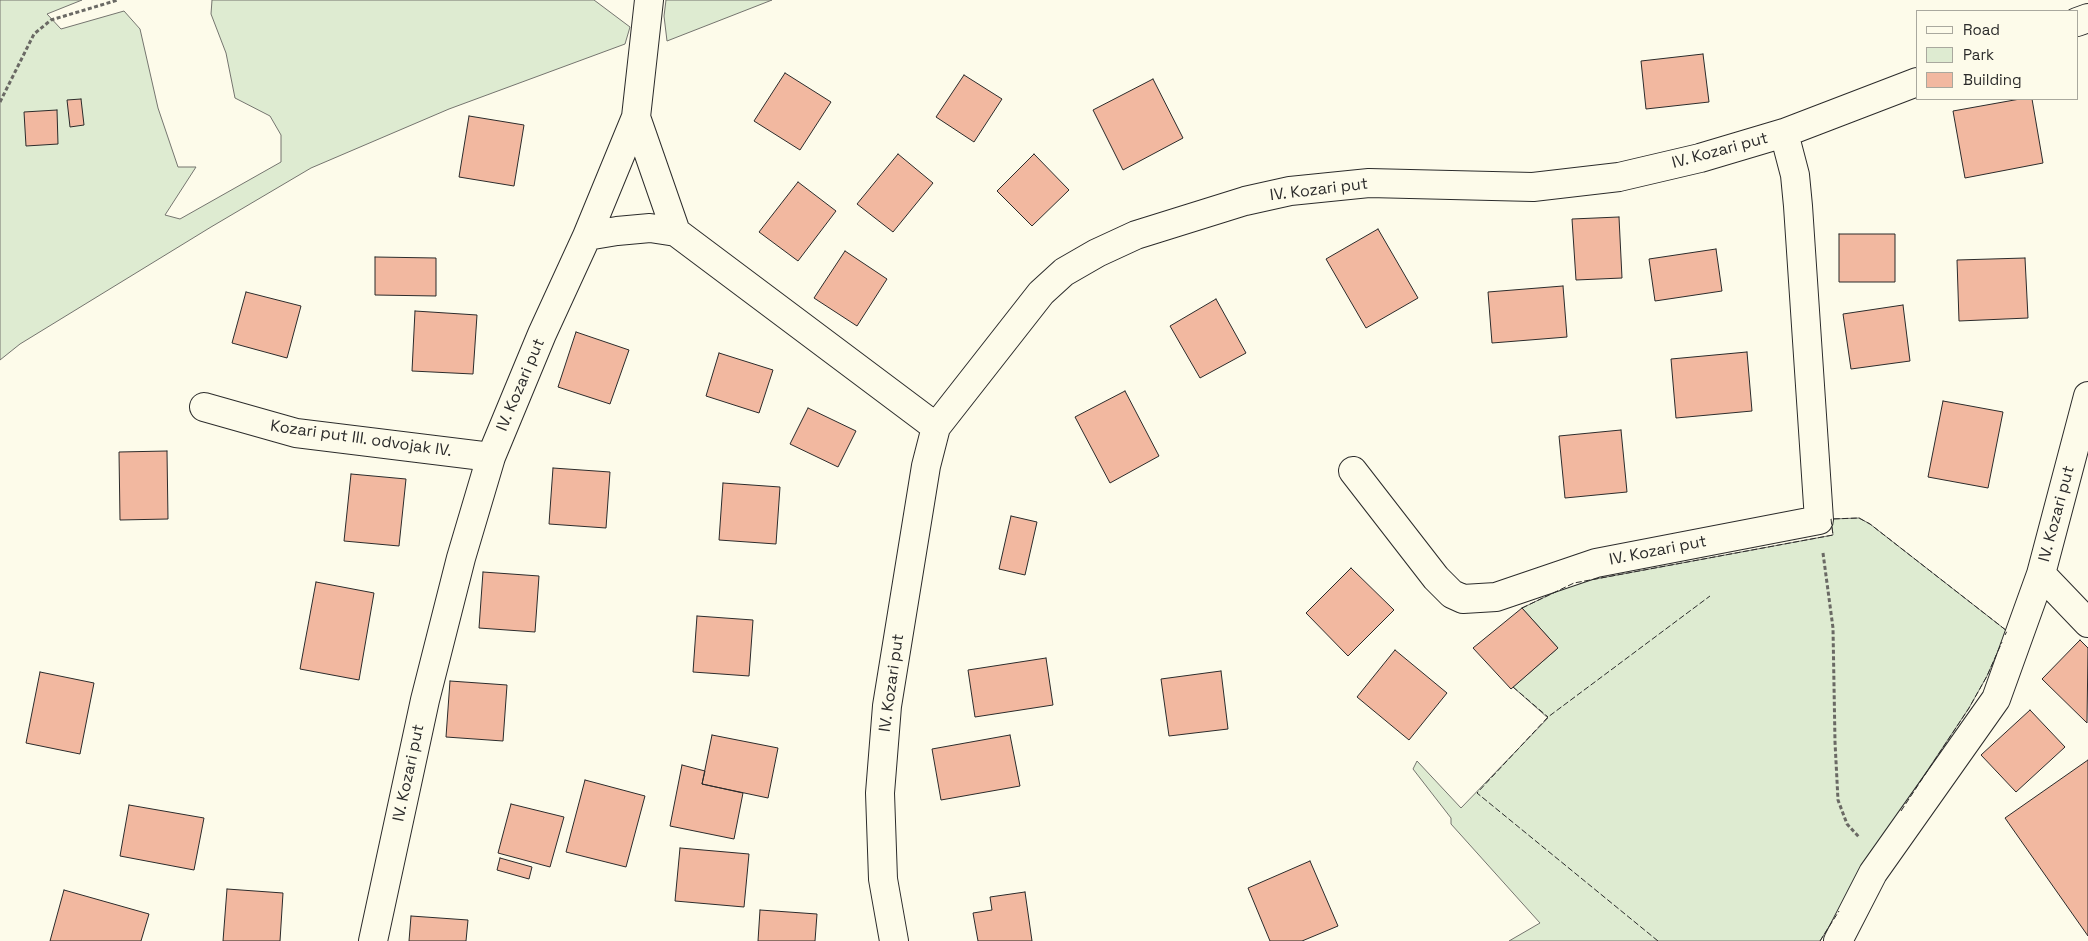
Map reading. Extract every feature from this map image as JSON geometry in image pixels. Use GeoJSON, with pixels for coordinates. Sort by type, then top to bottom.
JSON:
{"type":"FeatureCollection","features":[{"type":"Feature","properties":{"kind":"street"},"geometry":{"type":"LineString","coordinates":[[649,0],[636,117],[676,232]]}},
{"type":"Feature","properties":{"kind":"street","name":"IV. Kozari put"},"geometry":{"type":"LineString","coordinates":[[894,941],[883,870],[880,793],[885,725],[926,466],[936,427],[1040,293],[1064,272],[1097,253],[1136,235],[1245,201],[1290,191],[1369,183],[1533,187],[1619,177],[1700,158],[1784,133],[1916,82]]}},
{"type":"Feature","properties":{"kind":"street","name":"IV. Kozari put"},"geometry":{"type":"LineString","coordinates":[[372,941],[425,700],[461,558],[491,457],[542,334],[588,236],[636,117]]}},
{"type":"Feature","properties":{"kind":"street","name":"IV. Kozari put"},"geometry":{"type":"LineString","coordinates":[[1354,471],[1436,578],[1452,594],[1463,599],[1496,597],[1596,563],[1819,520],[1798,206],[1795,175],[1784,133]]}},
{"type":"Feature","properties":{"kind":"street"},"geometry":{"type":"LineString","coordinates":[[588,236],[650,228],[676,232],[936,427]]}},
{"type":"Feature","properties":{"kind":"street","name":"IV. Kozari put"},"geometry":{"type":"LineString","coordinates":[[1838,941],[1873,874],[1996,699],[2041,574],[2088,396]]}},
{"type":"Feature","properties":{"kind":"street","name":"Kozari put III. odvojak IV."},"geometry":{"type":"LineString","coordinates":[[204,407],[296,433],[491,457]]}},
{"type":"Feature","properties":{"kind":"street","name":"IV. Kozari put"},"geometry":{"type":"LineString","coordinates":[[2041,574],[2088,623]]}},
{"type":"Feature","properties":{"kind":"path"},"geometry":{"type":"LineString","coordinates":[[0,102],[34,34],[51,20],[118,0]]}},
{"type":"Feature","properties":{"kind":"path"},"geometry":{"type":"LineString","coordinates":[[1819,520],[1833,628],[1838,800],[1846,824],[1875,853],[1884,859]]}},
{"type":"Feature","properties":{"kind":"green space"},"geometry":{"type":"Polygon","coordinates":[[[0,0],[82,0],[47,14],[61,29],[124,11],[140,29],[158,108],[178,167],[196,167],[165,215],[180,219],[281,162],[281,135],[270,116],[235,98],[226,53],[211,14],[212,0],[594,0],[630,27],[625,44],[449,109],[311,168],[20,344],[0,360],[0,0]]]}},
{"type":"Feature","properties":{"kind":"green space"},"geometry":{"type":"Polygon","coordinates":[[[666,0],[772,0],[667,41],[664,16],[666,0]]]}},
{"type":"Feature","properties":{"kind":"green space"},"geometry":{"type":"Polygon","coordinates":[[[1859,518],[1870,524],[2007,631],[1987,676],[1969,708],[1917,786],[1820,941],[1509,941],[1540,923],[1451,824],[1451,818],[1413,769],[1417,761],[1461,808],[1548,718],[1513,687],[1558,648],[1522,608],[1574,583],[1833,535],[1831,519],[1859,518]]]}},
{"type":"Feature","properties":{"kind":"building"},"geometry":{"type":"Polygon","coordinates":[[[1703,54],[1709,102],[1646,109],[1641,61],[1703,54]]]}},
{"type":"Feature","properties":{"kind":"building"},"geometry":{"type":"Polygon","coordinates":[[[785,73],[831,102],[800,150],[754,121],[785,73]]]}},
{"type":"Feature","properties":{"kind":"building"},"geometry":{"type":"Polygon","coordinates":[[[964,75],[1002,99],[974,142],[936,117],[964,75]]]}},
{"type":"Feature","properties":{"kind":"building"},"geometry":{"type":"Polygon","coordinates":[[[1153,79],[1183,138],[1123,170],[1093,110],[1153,79]]]}},
{"type":"Feature","properties":{"kind":"building"},"geometry":{"type":"Polygon","coordinates":[[[81,99],[84,125],[70,127],[67,100],[81,99]]]}},
{"type":"Feature","properties":{"kind":"building"},"geometry":{"type":"Polygon","coordinates":[[[2014,100],[2032,100],[2043,163],[1965,178],[1953,111],[2014,100]]]}},
{"type":"Feature","properties":{"kind":"building"},"geometry":{"type":"Polygon","coordinates":[[[57,110],[58,144],[26,146],[24,112],[57,110]]]}},
{"type":"Feature","properties":{"kind":"building"},"geometry":{"type":"Polygon","coordinates":[[[469,116],[524,125],[514,186],[459,177],[469,116]]]}},
{"type":"Feature","properties":{"kind":"building"},"geometry":{"type":"Polygon","coordinates":[[[898,154],[933,183],[893,232],[857,204],[898,154]]]}},
{"type":"Feature","properties":{"kind":"building"},"geometry":{"type":"Polygon","coordinates":[[[1034,154],[1069,190],[1032,226],[997,191],[1034,154]]]}},
{"type":"Feature","properties":{"kind":"building"},"geometry":{"type":"Polygon","coordinates":[[[798,182],[836,211],[798,261],[759,232],[798,182]]]}},
{"type":"Feature","properties":{"kind":"building"},"geometry":{"type":"Polygon","coordinates":[[[1619,217],[1622,278],[1576,280],[1572,219],[1619,217]]]}},
{"type":"Feature","properties":{"kind":"building"},"geometry":{"type":"Polygon","coordinates":[[[1378,229],[1418,298],[1366,328],[1326,259],[1378,229]]]}},
{"type":"Feature","properties":{"kind":"building"},"geometry":{"type":"Polygon","coordinates":[[[1839,234],[1895,234],[1895,282],[1839,282],[1839,234]]]}},
{"type":"Feature","properties":{"kind":"building"},"geometry":{"type":"Polygon","coordinates":[[[1716,249],[1722,291],[1655,301],[1649,259],[1716,249]]]}},
{"type":"Feature","properties":{"kind":"building"},"geometry":{"type":"Polygon","coordinates":[[[845,251],[887,279],[857,326],[814,298],[845,251]]]}},
{"type":"Feature","properties":{"kind":"building"},"geometry":{"type":"Polygon","coordinates":[[[375,257],[436,258],[436,296],[375,295],[375,257]]]}},
{"type":"Feature","properties":{"kind":"building"},"geometry":{"type":"Polygon","coordinates":[[[2025,258],[2028,318],[1959,321],[1957,260],[2025,258]]]}},
{"type":"Feature","properties":{"kind":"building"},"geometry":{"type":"Polygon","coordinates":[[[1563,286],[1567,337],[1492,343],[1488,292],[1563,286]]]}},
{"type":"Feature","properties":{"kind":"building"},"geometry":{"type":"Polygon","coordinates":[[[246,292],[301,306],[287,358],[232,343],[246,292]]]}},
{"type":"Feature","properties":{"kind":"building"},"geometry":{"type":"Polygon","coordinates":[[[1216,299],[1246,353],[1200,378],[1170,326],[1216,299]]]}},
{"type":"Feature","properties":{"kind":"building"},"geometry":{"type":"Polygon","coordinates":[[[1903,305],[1910,361],[1851,369],[1843,314],[1903,305]]]}},
{"type":"Feature","properties":{"kind":"building"},"geometry":{"type":"Polygon","coordinates":[[[415,311],[477,315],[473,374],[412,371],[415,311]]]}},
{"type":"Feature","properties":{"kind":"building"},"geometry":{"type":"Polygon","coordinates":[[[576,332],[629,350],[610,404],[558,387],[576,332]]]}},
{"type":"Feature","properties":{"kind":"building"},"geometry":{"type":"Polygon","coordinates":[[[1747,352],[1752,411],[1676,418],[1671,359],[1747,352]]]}},
{"type":"Feature","properties":{"kind":"building"},"geometry":{"type":"Polygon","coordinates":[[[719,353],[773,370],[759,413],[706,396],[719,353]]]}},
{"type":"Feature","properties":{"kind":"building"},"geometry":{"type":"Polygon","coordinates":[[[1125,391],[1159,456],[1110,483],[1075,417],[1125,391]]]}},
{"type":"Feature","properties":{"kind":"building"},"geometry":{"type":"Polygon","coordinates":[[[1943,401],[2003,412],[1988,488],[1928,477],[1943,401]]]}},
{"type":"Feature","properties":{"kind":"building"},"geometry":{"type":"Polygon","coordinates":[[[808,408],[856,431],[838,467],[790,444],[808,408]]]}},
{"type":"Feature","properties":{"kind":"building"},"geometry":{"type":"Polygon","coordinates":[[[1621,430],[1627,492],[1565,498],[1559,436],[1621,430]]]}},
{"type":"Feature","properties":{"kind":"building"},"geometry":{"type":"Polygon","coordinates":[[[167,451],[168,519],[120,520],[119,452],[167,451]]]}},
{"type":"Feature","properties":{"kind":"building"},"geometry":{"type":"Polygon","coordinates":[[[553,468],[610,472],[606,528],[549,524],[553,468]]]}},
{"type":"Feature","properties":{"kind":"building"},"geometry":{"type":"Polygon","coordinates":[[[351,474],[406,479],[399,546],[344,541],[351,474]]]}},
{"type":"Feature","properties":{"kind":"building"},"geometry":{"type":"Polygon","coordinates":[[[723,483],[780,487],[776,544],[719,540],[723,483]]]}},
{"type":"Feature","properties":{"kind":"building"},"geometry":{"type":"Polygon","coordinates":[[[1011,516],[1037,522],[1025,575],[999,569],[1011,516]]]}},
{"type":"Feature","properties":{"kind":"building"},"geometry":{"type":"Polygon","coordinates":[[[1351,568],[1394,610],[1348,656],[1306,613],[1351,568]]]}},
{"type":"Feature","properties":{"kind":"building"},"geometry":{"type":"Polygon","coordinates":[[[483,572],[539,576],[535,632],[479,628],[483,572]]]}},
{"type":"Feature","properties":{"kind":"building"},"geometry":{"type":"Polygon","coordinates":[[[316,582],[374,593],[359,680],[300,669],[316,582]]]}},
{"type":"Feature","properties":{"kind":"building"},"geometry":{"type":"Polygon","coordinates":[[[1522,608],[1558,648],[1511,689],[1473,648],[1522,608]]]}},
{"type":"Feature","properties":{"kind":"building"},"geometry":{"type":"Polygon","coordinates":[[[697,616],[753,620],[749,676],[693,672],[697,616]]]}},
{"type":"Feature","properties":{"kind":"building"},"geometry":{"type":"Polygon","coordinates":[[[2080,640],[2088,648],[2087,723],[2042,679],[2080,640]]]}},
{"type":"Feature","properties":{"kind":"building"},"geometry":{"type":"Polygon","coordinates":[[[1395,650],[1447,693],[1409,740],[1357,697],[1395,650]]]}},
{"type":"Feature","properties":{"kind":"building"},"geometry":{"type":"Polygon","coordinates":[[[1046,658],[1053,705],[975,717],[968,670],[1046,658]]]}},
{"type":"Feature","properties":{"kind":"building"},"geometry":{"type":"Polygon","coordinates":[[[1221,671],[1228,729],[1169,736],[1161,679],[1221,671]]]}},
{"type":"Feature","properties":{"kind":"building"},"geometry":{"type":"Polygon","coordinates":[[[40,672],[94,683],[80,754],[26,743],[40,672]]]}},
{"type":"Feature","properties":{"kind":"building"},"geometry":{"type":"Polygon","coordinates":[[[450,681],[507,685],[503,741],[446,737],[450,681]]]}},
{"type":"Feature","properties":{"kind":"building"},"geometry":{"type":"Polygon","coordinates":[[[2030,710],[2065,747],[2016,792],[1981,755],[2030,710]]]}},
{"type":"Feature","properties":{"kind":"building"},"geometry":{"type":"Polygon","coordinates":[[[712,735],[778,748],[768,798],[702,784],[712,735]]]}},
{"type":"Feature","properties":{"kind":"building"},"geometry":{"type":"Polygon","coordinates":[[[1010,735],[1020,786],[941,800],[932,749],[1010,735]]]}},
{"type":"Feature","properties":{"kind":"building"},"geometry":{"type":"Polygon","coordinates":[[[2088,760],[2088,936],[2005,818],[2088,760]]]}},
{"type":"Feature","properties":{"kind":"building"},"geometry":{"type":"Polygon","coordinates":[[[682,765],[705,771],[702,784],[743,793],[734,839],[670,826],[682,765]]]}},
{"type":"Feature","properties":{"kind":"building"},"geometry":{"type":"Polygon","coordinates":[[[585,780],[645,796],[626,867],[566,852],[585,780]]]}},
{"type":"Feature","properties":{"kind":"building"},"geometry":{"type":"Polygon","coordinates":[[[511,804],[564,817],[550,867],[498,853],[511,804]]]}},
{"type":"Feature","properties":{"kind":"building"},"geometry":{"type":"Polygon","coordinates":[[[129,805],[204,818],[194,870],[120,856],[129,805]]]}},
{"type":"Feature","properties":{"kind":"building"},"geometry":{"type":"Polygon","coordinates":[[[680,848],[749,854],[744,907],[675,901],[680,848]]]}},
{"type":"Feature","properties":{"kind":"building"},"geometry":{"type":"Polygon","coordinates":[[[500,858],[532,867],[529,879],[497,870],[500,858]]]}},
{"type":"Feature","properties":{"kind":"building"},"geometry":{"type":"Polygon","coordinates":[[[1310,861],[1338,926],[1302,941],[1270,941],[1248,888],[1310,861]]]}},
{"type":"Feature","properties":{"kind":"building"},"geometry":{"type":"Polygon","coordinates":[[[227,889],[283,893],[280,941],[223,941],[227,889]]]}},
{"type":"Feature","properties":{"kind":"building"},"geometry":{"type":"Polygon","coordinates":[[[64,890],[149,914],[141,941],[50,941],[64,890]]]}},
{"type":"Feature","properties":{"kind":"building"},"geometry":{"type":"Polygon","coordinates":[[[1025,892],[1032,941],[978,941],[973,913],[992,910],[990,897],[1025,892]]]}},
{"type":"Feature","properties":{"kind":"building"},"geometry":{"type":"Polygon","coordinates":[[[760,910],[817,914],[815,941],[758,941],[760,910]]]}},
{"type":"Feature","properties":{"kind":"building"},"geometry":{"type":"Polygon","coordinates":[[[411,916],[468,920],[466,941],[409,941],[411,916]]]}},
{"type":"Feature","properties":{"kind":"fence"},"geometry":{"type":"LineString","coordinates":[[1522,608],[1574,583],[1833,535],[1831,519],[1859,518],[1870,524],[2007,631],[2005,635]]}},
{"type":"Feature","properties":{"kind":"fence"},"geometry":{"type":"LineString","coordinates":[[1658,941],[1477,793],[1548,717],[1710,596]]}},
{"type":"Feature","properties":{"kind":"fence"},"geometry":{"type":"LineString","coordinates":[[1901,811],[1969,708],[1987,676],[2002,642]]}},
{"type":"Feature","properties":{"kind":"fence"},"geometry":{"type":"LineString","coordinates":[[1513,687],[1548,717]]}},
{"type":"Feature","properties":{"kind":"fence"},"geometry":{"type":"LineString","coordinates":[[1820,941],[1839,911]]}}]}
